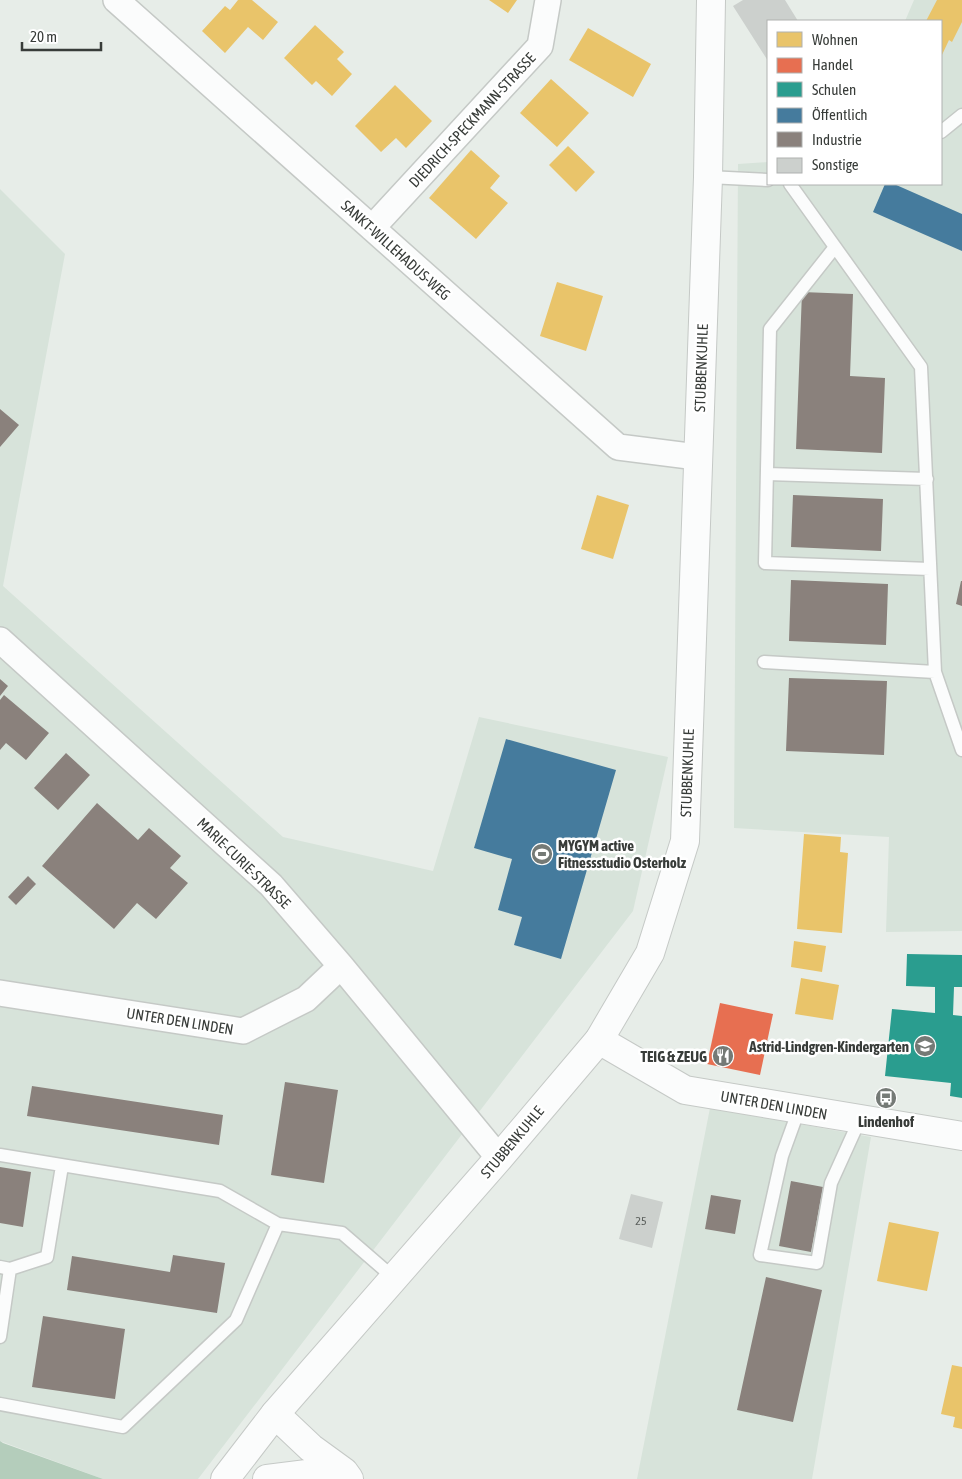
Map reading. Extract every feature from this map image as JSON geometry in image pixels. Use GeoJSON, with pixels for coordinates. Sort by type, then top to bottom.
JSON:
{"type":"FeatureCollection","features":[{"type":"Feature","properties":{"kind":"main road","name":"STUBBENKUHLE"},"geometry":{"type":"LineString","coordinates":[[225,1479],[275,1414],[499,1158],[599,1040],[650,953],[685,841],[708,177],[711,0]]}},
{"type":"Feature","properties":{"kind":"main road","name":"UNTER DEN LINDEN"},"geometry":{"type":"LineString","coordinates":[[599,1040],[685,1090],[962,1136]]}},
{"type":"Feature","properties":{"kind":"main road"},"geometry":{"type":"LineString","coordinates":[[275,1414],[311,1448],[344,1472],[349,1479]]}},
{"type":"Feature","properties":{"kind":"main road"},"geometry":{"type":"LineString","coordinates":[[267,1479],[307,1474],[321,1479]]}},
{"type":"Feature","properties":{"kind":"street","name":"SANKT-WILLEHADUS-WEG"},"geometry":{"type":"LineString","coordinates":[[116,0],[618,448],[697,457]]}},
{"type":"Feature","properties":{"kind":"street","name":"DIEDRICH-SPECKMANN-STRASSE"},"geometry":{"type":"LineString","coordinates":[[372,228],[540,46],[548,0]]}},
{"type":"Feature","properties":{"kind":"street","name":"MARIE-CURIE-STRASSE"},"geometry":{"type":"LineString","coordinates":[[0,641],[271,885],[341,966],[499,1158]]}},
{"type":"Feature","properties":{"kind":"street","name":"UNTER DEN LINDEN"},"geometry":{"type":"LineString","coordinates":[[0,993],[243,1031],[306,999],[341,966]]}},
{"type":"Feature","properties":{"kind":"lane"},"geometry":{"type":"LineString","coordinates":[[942,131],[962,115]]}},
{"type":"Feature","properties":{"kind":"lane"},"geometry":{"type":"LineString","coordinates":[[708,177],[767,180]]}},
{"type":"Feature","properties":{"kind":"lane"},"geometry":{"type":"LineString","coordinates":[[791,185],[921,367],[935,672],[962,750]]}},
{"type":"Feature","properties":{"kind":"lane"},"geometry":{"type":"LineString","coordinates":[[835,247],[770,329],[765,563],[930,569]]}},
{"type":"Feature","properties":{"kind":"lane"},"geometry":{"type":"LineString","coordinates":[[767,474],[926,479]]}},
{"type":"Feature","properties":{"kind":"lane"},"geometry":{"type":"LineString","coordinates":[[764,662],[935,672]]}},
{"type":"Feature","properties":{"kind":"lane"},"geometry":{"type":"LineString","coordinates":[[799,1109],[782,1156],[760,1255],[817,1263],[831,1183],[860,1119]]}},
{"type":"Feature","properties":{"kind":"lane"},"geometry":{"type":"LineString","coordinates":[[0,1156],[220,1191],[278,1224],[342,1233],[394,1278]]}},
{"type":"Feature","properties":{"kind":"lane"},"geometry":{"type":"LineString","coordinates":[[0,1337],[5,1268],[47,1257],[62,1166]]}},
{"type":"Feature","properties":{"kind":"lane"},"geometry":{"type":"LineString","coordinates":[[0,1404],[123,1427],[236,1320],[278,1224]]}},
{"type":"Feature","properties":{"kind":"shaded area"},"geometry":{"type":"Polygon","coordinates":[[[914,0],[962,0],[962,931],[886,932],[889,837],[734,828],[738,164],[767,162],[767,185],[942,185],[942,20],[905,20],[914,0]]]}},
{"type":"Feature","properties":{"kind":"shaded area"},"geometry":{"type":"Polygon","coordinates":[[[0,189],[65,254],[3,586],[283,837],[433,871],[479,717],[668,757],[633,911],[198,1479],[103,1479],[0,1441],[0,189]]]}},
{"type":"Feature","properties":{"kind":"shaded area"},"geometry":{"type":"Polygon","coordinates":[[[710,1108],[871,1137],[812,1479],[637,1479],[710,1108]]]}},
{"type":"Feature","properties":{"kind":"green space"},"geometry":{"type":"Polygon","coordinates":[[[0,1441],[3,1443],[103,1479],[0,1479],[0,1441]]]}},
{"type":"Feature","properties":{"kind":"building: Wohnen"},"geometry":{"type":"Polygon","coordinates":[[[238,0],[252,0],[278,22],[263,40],[248,27],[225,53],[202,31],[225,6],[230,10],[238,0]]]}},
{"type":"Feature","properties":{"kind":"building: Wohnen"},"geometry":{"type":"Polygon","coordinates":[[[489,0],[517,0],[508,13],[489,0]]]}},
{"type":"Feature","properties":{"kind":"building: Wohnen"},"geometry":{"type":"Polygon","coordinates":[[[937,0],[962,0],[962,22],[952,42],[949,40],[942,55],[942,20],[927,20],[937,0]]]}},
{"type":"Feature","properties":{"kind":"building: Wohnen"},"geometry":{"type":"Polygon","coordinates":[[[315,25],[344,52],[337,59],[352,74],[332,96],[316,81],[312,85],[284,58],[315,25]]]}},
{"type":"Feature","properties":{"kind":"building: Wohnen"},"geometry":{"type":"Polygon","coordinates":[[[588,28],[651,64],[633,97],[569,60],[588,28]]]}},
{"type":"Feature","properties":{"kind":"building: Wohnen"},"geometry":{"type":"Polygon","coordinates":[[[551,79],[589,113],[557,147],[520,113],[551,79]]]}},
{"type":"Feature","properties":{"kind":"building: Wohnen"},"geometry":{"type":"Polygon","coordinates":[[[395,85],[432,121],[406,148],[396,138],[381,152],[355,126],[395,85]]]}},
{"type":"Feature","properties":{"kind":"building: Wohnen"},"geometry":{"type":"Polygon","coordinates":[[[568,146],[595,172],[576,192],[549,165],[568,146]]]}},
{"type":"Feature","properties":{"kind":"building: Wohnen"},"geometry":{"type":"Polygon","coordinates":[[[471,150],[500,176],[490,188],[508,203],[476,239],[429,198],[471,150]]]}},
{"type":"Feature","properties":{"kind":"building: Wohnen"},"geometry":{"type":"Polygon","coordinates":[[[557,282],[603,296],[586,351],[540,336],[557,282]]]}},
{"type":"Feature","properties":{"kind":"building: Wohnen"},"geometry":{"type":"Polygon","coordinates":[[[597,495],[629,505],[613,559],[581,549],[597,495]]]}},
{"type":"Feature","properties":{"kind":"building: Wohnen"},"geometry":{"type":"Polygon","coordinates":[[[804,834],[841,837],[840,852],[848,853],[842,933],[797,929],[804,834]]]}},
{"type":"Feature","properties":{"kind":"building: Wohnen"},"geometry":{"type":"Polygon","coordinates":[[[794,941],[826,946],[822,972],[791,967],[794,941]]]}},
{"type":"Feature","properties":{"kind":"building: Wohnen"},"geometry":{"type":"Polygon","coordinates":[[[801,978],[839,985],[833,1020],[795,1014],[801,978]]]}},
{"type":"Feature","properties":{"kind":"building: Wohnen"},"geometry":{"type":"Polygon","coordinates":[[[889,1222],[939,1232],[927,1291],[877,1281],[889,1222]]]}},
{"type":"Feature","properties":{"kind":"building: Wohnen"},"geometry":{"type":"Polygon","coordinates":[[[952,1365],[962,1367],[962,1429],[953,1427],[955,1417],[941,1414],[952,1365]]]}},
{"type":"Feature","properties":{"kind":"building: Handel"},"geometry":{"type":"Polygon","coordinates":[[[720,1003],[773,1014],[760,1075],[707,1064],[720,1003]]]}},
{"type":"Feature","properties":{"kind":"building: Schulen","name":"Astrid-Lindgren-Kindergarten"},"geometry":{"type":"Polygon","coordinates":[[[907,954],[962,955],[962,987],[954,987],[953,1015],[962,1016],[962,1098],[950,1096],[951,1083],[885,1076],[892,1009],[935,1013],[935,987],[906,986],[907,954]]]}},
{"type":"Feature","properties":{"kind":"building: Öffentlich"},"geometry":{"type":"Polygon","coordinates":[[[885,185],[896,185],[962,214],[962,251],[873,212],[885,185]]]}},
{"type":"Feature","properties":{"kind":"building: Öffentlich","name":"MYGYM active Fitnessstudio Osterholz"},"geometry":{"type":"Polygon","coordinates":[[[506,739],[616,770],[561,959],[514,945],[522,917],[498,910],[512,859],[474,848],[506,739]]]}},
{"type":"Feature","properties":{"kind":"building: Industrie"},"geometry":{"type":"Polygon","coordinates":[[[802,292],[853,294],[850,376],[885,378],[882,453],[796,449],[802,292]]]}},
{"type":"Feature","properties":{"kind":"building: Industrie"},"geometry":{"type":"Polygon","coordinates":[[[0,409],[19,425],[0,447],[0,409]]]}},
{"type":"Feature","properties":{"kind":"building: Industrie"},"geometry":{"type":"Polygon","coordinates":[[[793,495],[883,499],[881,551],[791,547],[793,495]]]}},
{"type":"Feature","properties":{"kind":"building: Industrie"},"geometry":{"type":"Polygon","coordinates":[[[791,580],[888,584],[886,645],[789,641],[791,580]]]}},
{"type":"Feature","properties":{"kind":"building: Industrie"},"geometry":{"type":"Polygon","coordinates":[[[962,581],[962,606],[956,604],[962,581]]]}},
{"type":"Feature","properties":{"kind":"building: Industrie"},"geometry":{"type":"Polygon","coordinates":[[[789,678],[887,681],[884,755],[786,751],[789,678]]]}},
{"type":"Feature","properties":{"kind":"building: Industrie"},"geometry":{"type":"Polygon","coordinates":[[[0,679],[8,686],[0,696],[0,679]]]}},
{"type":"Feature","properties":{"kind":"building: Industrie"},"geometry":{"type":"Polygon","coordinates":[[[4,695],[49,733],[26,760],[6,743],[0,750],[0,700],[4,695]]]}},
{"type":"Feature","properties":{"kind":"building: Industrie"},"geometry":{"type":"Polygon","coordinates":[[[66,753],[90,775],[58,810],[34,788],[66,753]]]}},
{"type":"Feature","properties":{"kind":"building: Industrie"},"geometry":{"type":"Polygon","coordinates":[[[97,803],[138,840],[149,828],[181,856],[170,868],[188,883],[156,919],[137,903],[114,929],[42,866],[97,803]]]}},
{"type":"Feature","properties":{"kind":"building: Industrie"},"geometry":{"type":"Polygon","coordinates":[[[28,876],[36,884],[16,905],[8,897],[28,876]]]}},
{"type":"Feature","properties":{"kind":"building: Industrie"},"geometry":{"type":"Polygon","coordinates":[[[285,1082],[338,1090],[324,1183],[271,1175],[285,1082]]]}},
{"type":"Feature","properties":{"kind":"building: Industrie"},"geometry":{"type":"Polygon","coordinates":[[[32,1086],[223,1115],[219,1145],[27,1116],[32,1086]]]}},
{"type":"Feature","properties":{"kind":"building: Industrie"},"geometry":{"type":"Polygon","coordinates":[[[0,1167],[31,1172],[23,1227],[0,1223],[0,1167]]]}},
{"type":"Feature","properties":{"kind":"building: Industrie"},"geometry":{"type":"Polygon","coordinates":[[[791,1181],[823,1187],[811,1252],[779,1246],[791,1181]]]}},
{"type":"Feature","properties":{"kind":"building: Industrie"},"geometry":{"type":"Polygon","coordinates":[[[711,1195],[741,1200],[735,1234],[705,1229],[711,1195]]]}},
{"type":"Feature","properties":{"kind":"building: Industrie"},"geometry":{"type":"Polygon","coordinates":[[[173,1255],[225,1263],[217,1313],[67,1290],[72,1256],[170,1272],[173,1255]]]}},
{"type":"Feature","properties":{"kind":"building: Industrie"},"geometry":{"type":"Polygon","coordinates":[[[766,1277],[822,1290],[793,1422],[737,1410],[766,1277]]]}},
{"type":"Feature","properties":{"kind":"building: Industrie"},"geometry":{"type":"Polygon","coordinates":[[[43,1316],[125,1329],[115,1399],[32,1387],[43,1316]]]}},
{"type":"Feature","properties":{"kind":"building: Sonstige"},"geometry":{"type":"Polygon","coordinates":[[[743,0],[785,0],[797,20],[767,20],[767,59],[733,6],[743,0]]]}},
{"type":"Feature","properties":{"kind":"building: Sonstige"},"geometry":{"type":"Polygon","coordinates":[[[631,1194],[663,1202],[652,1248],[619,1239],[631,1194]]]}},
{"type":"Feature","properties":{"kind":"place","name":"MYGYM active Fitnessstudio Osterholz"},"geometry":{"type":"Point","coordinates":[542,854]}},
{"type":"Feature","properties":{"kind":"place","name":"Astrid-Lindgren-Kindergarten"},"geometry":{"type":"Point","coordinates":[925,1046]}},
{"type":"Feature","properties":{"kind":"place","name":"TEIG & ZEUG"},"geometry":{"type":"Point","coordinates":[723,1056]}},
{"type":"Feature","properties":{"kind":"place","name":"Lindenhof"},"geometry":{"type":"Point","coordinates":[886,1098]}}]}
